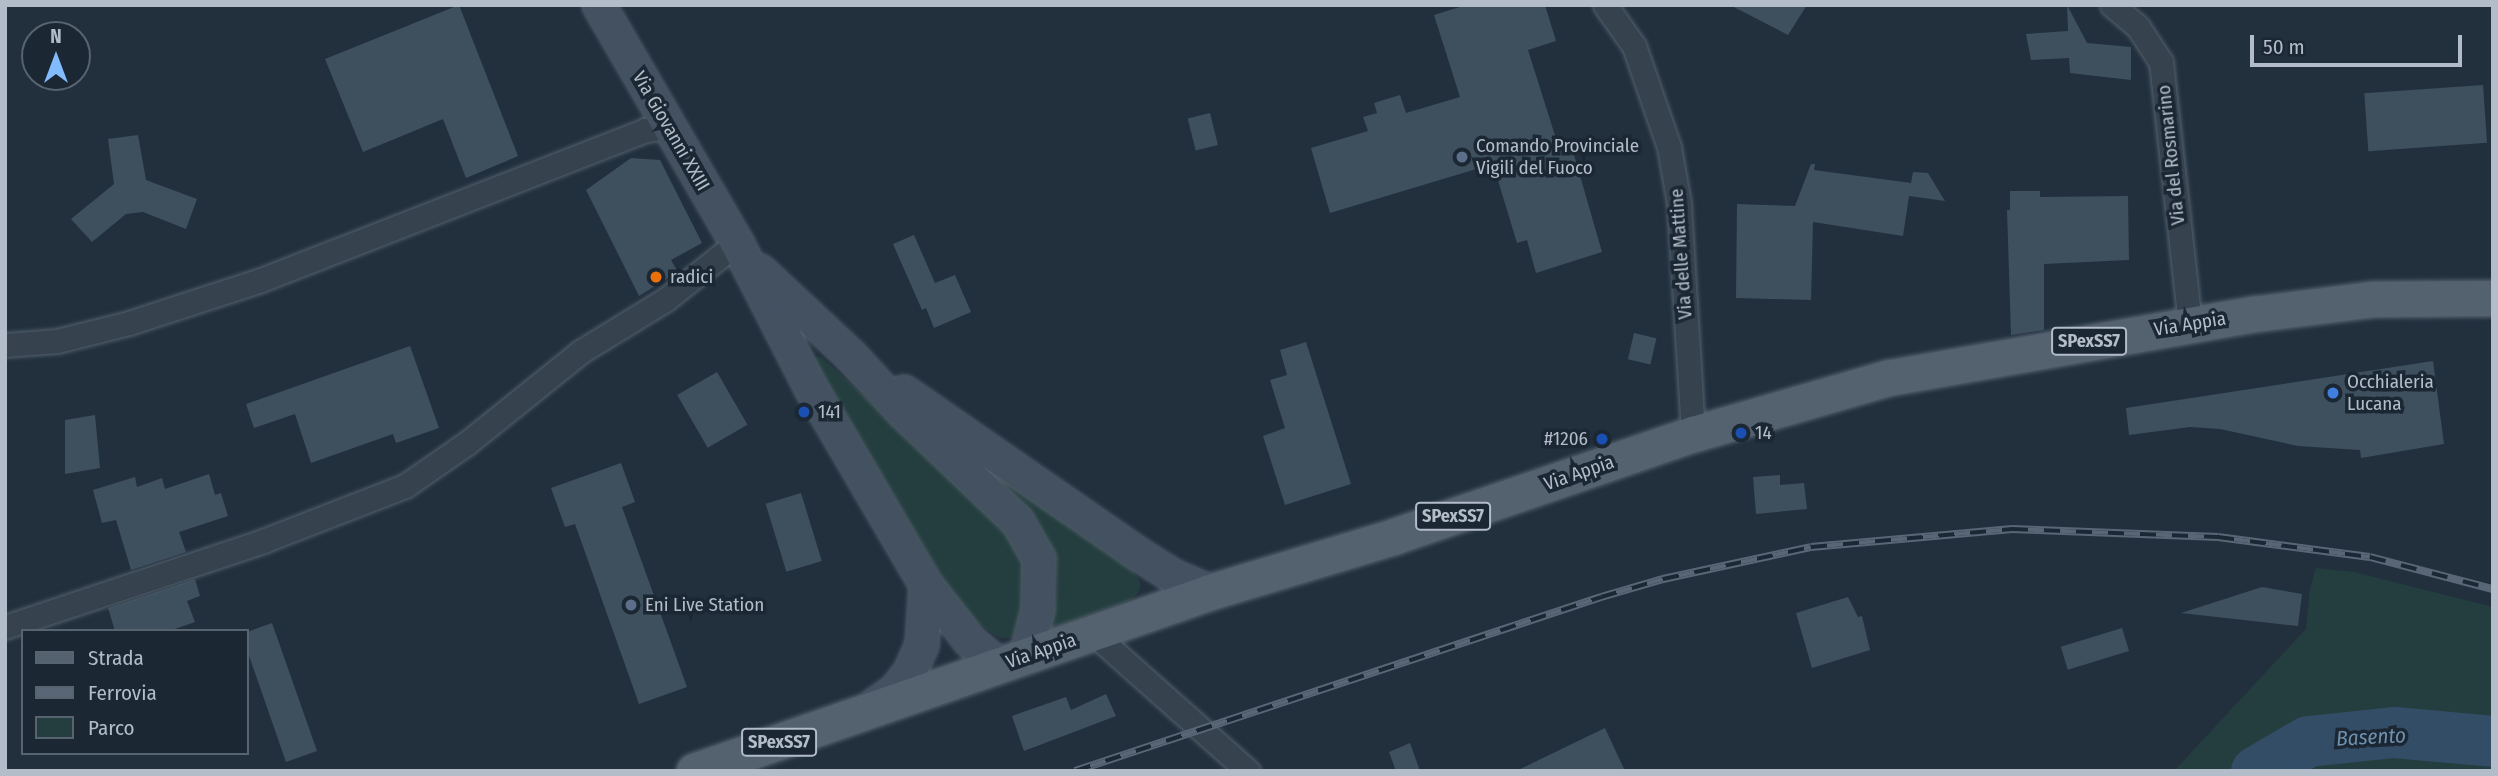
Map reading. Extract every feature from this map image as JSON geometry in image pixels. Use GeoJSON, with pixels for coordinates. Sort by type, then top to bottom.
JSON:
{"type":"FeatureCollection","features":[{"type":"Feature","properties":{"kind":"main road","name":"Via Giovanni XXIII"},"geometry":{"type":"LineString","coordinates":[[599,5],[740,250]]}},
{"type":"Feature","properties":{"kind":"main road"},"geometry":{"type":"LineString","coordinates":[[740,250],[1018,522],[1031,540],[1039,559],[1038,610],[1013,661],[970,641],[946,614],[926,585],[811,388],[740,250]]}},
{"type":"Feature","properties":{"kind":"main road","name":"Via Appia"},"geometry":{"type":"LineString","coordinates":[[694,771],[1210,592],[1395,536],[1693,434],[1887,378],[2189,324],[2372,299],[2493,298]]}},
{"type":"Feature","properties":{"kind":"main road"},"geometry":{"type":"LineString","coordinates":[[850,355],[1135,552],[1173,576],[1210,592]]}},
{"type":"Feature","properties":{"kind":"main road"},"geometry":{"type":"LineString","coordinates":[[864,713],[897,690],[910,672],[925,632],[926,585]]}},
{"type":"Feature","properties":{"kind":"street","name":"Via delle Mattine"},"geometry":{"type":"LineString","coordinates":[[1605,5],[1634,46],[1661,117],[1671,157],[1679,204],[1693,434]]}},
{"type":"Feature","properties":{"kind":"street","name":"Via del Rosmarino"},"geometry":{"type":"LineString","coordinates":[[2112,5],[2137,27],[2161,62],[2189,324]]}},
{"type":"Feature","properties":{"kind":"street"},"geometry":{"type":"LineString","coordinates":[[5,345],[57,341],[129,323],[261,280],[645,130],[668,127]]}},
{"type":"Feature","properties":{"kind":"street"},"geometry":{"type":"LineString","coordinates":[[5,627],[263,541],[405,486],[467,443],[580,352],[740,250]]}},
{"type":"Feature","properties":{"kind":"street"},"geometry":{"type":"LineString","coordinates":[[1093,633],[1248,771]]}},
{"type":"Feature","properties":{"kind":"green space"},"geometry":{"type":"Polygon","coordinates":[[[812,357],[821,357],[986,506],[1028,561],[1022,629],[1013,638],[1000,638],[973,621],[955,600],[812,357]]]}},
{"type":"Feature","properties":{"kind":"green space"},"geometry":{"type":"Polygon","coordinates":[[[939,426],[1127,560],[1141,584],[1138,593],[1131,600],[1051,629],[1057,590],[1055,559],[1037,520],[939,426]]]}},
{"type":"Feature","properties":{"kind":"green space"},"geometry":{"type":"Polygon","coordinates":[[[2316,568],[2354,572],[2493,607],[2493,771],[2174,771],[2306,629],[2310,589],[2316,568]]]}},
{"type":"Feature","properties":{"kind":"building"},"geometry":{"type":"Polygon","coordinates":[[[459,5],[518,156],[466,178],[443,119],[363,152],[325,59],[459,5]]]}},
{"type":"Feature","properties":{"kind":"building","name":"Comando Provinciale Vigili del Fuoco"},"geometry":{"type":"Polygon","coordinates":[[[1466,5],[1545,5],[1556,41],[1528,50],[1558,145],[1570,141],[1602,252],[1536,273],[1527,240],[1517,243],[1493,164],[1330,213],[1311,148],[1368,131],[1363,117],[1377,113],[1374,103],[1400,95],[1406,113],[1460,97],[1434,15],[1466,5]]]}},
{"type":"Feature","properties":{"kind":"building"},"geometry":{"type":"Polygon","coordinates":[[[1730,5],[1807,5],[1788,35],[1730,5]]]}},
{"type":"Feature","properties":{"kind":"building"},"geometry":{"type":"Polygon","coordinates":[[[2067,5],[2087,43],[2131,47],[2131,80],[2070,73],[2069,58],[2031,60],[2026,34],[2068,31],[2067,5]]]}},
{"type":"Feature","properties":{"kind":"building"},"geometry":{"type":"Polygon","coordinates":[[[2483,85],[2487,143],[2368,151],[2364,93],[2483,85]]]}},
{"type":"Feature","properties":{"kind":"building"},"geometry":{"type":"Polygon","coordinates":[[[1210,113],[1218,145],[1196,151],[1188,119],[1210,113]]]}},
{"type":"Feature","properties":{"kind":"building"},"geometry":{"type":"Polygon","coordinates":[[[138,135],[146,180],[197,199],[186,229],[143,212],[126,214],[92,242],[71,219],[114,184],[108,139],[138,135]]]}},
{"type":"Feature","properties":{"kind":"building"},"geometry":{"type":"Polygon","coordinates":[[[631,158],[660,160],[702,243],[671,260],[678,272],[639,296],[586,190],[631,158]]]}},
{"type":"Feature","properties":{"kind":"building"},"geometry":{"type":"Polygon","coordinates":[[[1811,164],[1815,164],[1814,170],[1911,183],[1913,172],[1928,173],[1945,201],[1909,196],[1903,236],[1813,222],[1811,300],[1736,298],[1737,204],[1795,206],[1811,164]]]}},
{"type":"Feature","properties":{"kind":"building"},"geometry":{"type":"Polygon","coordinates":[[[2010,191],[2040,191],[2040,197],[2128,196],[2129,260],[2044,264],[2044,330],[2011,335],[2007,210],[2010,210],[2010,191]]]}},
{"type":"Feature","properties":{"kind":"building"},"geometry":{"type":"Polygon","coordinates":[[[914,235],[935,283],[955,275],[971,312],[934,328],[926,308],[922,310],[893,244],[914,235]]]}},
{"type":"Feature","properties":{"kind":"building"},"geometry":{"type":"Polygon","coordinates":[[[1634,333],[1656,338],[1650,364],[1628,359],[1634,333]]]}},
{"type":"Feature","properties":{"kind":"building"},"geometry":{"type":"Polygon","coordinates":[[[1306,342],[1351,484],[1285,505],[1263,436],[1285,428],[1270,380],[1287,375],[1280,350],[1306,342]]]}},
{"type":"Feature","properties":{"kind":"building"},"geometry":{"type":"Polygon","coordinates":[[[410,346],[439,428],[396,443],[393,434],[311,463],[295,414],[254,428],[246,404],[410,346]]]}},
{"type":"Feature","properties":{"kind":"building"},"geometry":{"type":"Polygon","coordinates":[[[2433,361],[2444,444],[2361,458],[2360,450],[2298,446],[2220,429],[2190,427],[2129,435],[2126,408],[2433,361]]]}},
{"type":"Feature","properties":{"kind":"building"},"geometry":{"type":"Polygon","coordinates":[[[717,372],[748,425],[708,448],[677,395],[717,372]]]}},
{"type":"Feature","properties":{"kind":"building"},"geometry":{"type":"Polygon","coordinates":[[[95,415],[100,468],[65,474],[65,420],[95,415]]]}},
{"type":"Feature","properties":{"kind":"building","name":"Eni Live Station"},"geometry":{"type":"Polygon","coordinates":[[[621,463],[635,502],[622,507],[687,687],[639,704],[575,524],[565,527],[551,488],[621,463]]]}},
{"type":"Feature","properties":{"kind":"building"},"geometry":{"type":"Polygon","coordinates":[[[209,474],[215,495],[221,493],[228,516],[179,532],[186,552],[131,570],[116,520],[102,523],[93,490],[135,477],[137,487],[162,478],[165,489],[209,474]]]}},
{"type":"Feature","properties":{"kind":"building"},"geometry":{"type":"Polygon","coordinates":[[[1780,475],[1780,485],[1804,483],[1807,509],[1756,514],[1753,477],[1780,475]]]}},
{"type":"Feature","properties":{"kind":"building"},"geometry":{"type":"Polygon","coordinates":[[[801,493],[822,561],[786,572],[766,504],[801,493]]]}},
{"type":"Feature","properties":{"kind":"building"},"geometry":{"type":"Polygon","coordinates":[[[195,579],[200,596],[187,601],[195,622],[175,629],[114,629],[108,608],[195,579]]]}},
{"type":"Feature","properties":{"kind":"building"},"geometry":{"type":"Polygon","coordinates":[[[2262,587],[2302,594],[2298,626],[2181,613],[2262,587]]]}},
{"type":"Feature","properties":{"kind":"building"},"geometry":{"type":"Polygon","coordinates":[[[1848,597],[1858,617],[1862,616],[1870,650],[1812,668],[1796,613],[1848,597]]]}},
{"type":"Feature","properties":{"kind":"building"},"geometry":{"type":"Polygon","coordinates":[[[272,623],[317,751],[286,762],[248,653],[248,632],[272,623]]]}},
{"type":"Feature","properties":{"kind":"building"},"geometry":{"type":"Polygon","coordinates":[[[2122,628],[2129,651],[2068,670],[2061,647],[2122,628]]]}},
{"type":"Feature","properties":{"kind":"building"},"geometry":{"type":"Polygon","coordinates":[[[1106,694],[1116,716],[1024,751],[1012,716],[1066,697],[1071,710],[1106,694]]]}},
{"type":"Feature","properties":{"kind":"building"},"geometry":{"type":"Polygon","coordinates":[[[1605,728],[1625,771],[1516,771],[1605,728]]]}},
{"type":"Feature","properties":{"kind":"building"},"geometry":{"type":"Polygon","coordinates":[[[1410,743],[1420,771],[1396,771],[1389,752],[1410,743]]]}},
{"type":"Feature","properties":{"kind":"waterway","name":"Basento"},"geometry":{"type":"LineString","coordinates":[[2256,771],[2308,741],[2394,732],[2493,741]]}},
{"type":"Feature","properties":{"kind":"railway"},"geometry":{"type":"LineString","coordinates":[[1075,771],[1601,597],[1663,579],[1811,547],[2012,529],[2218,537],[2370,557],[2493,589]]}},
{"type":"Feature","properties":{"kind":"place","name":"Comando Provinciale Vigili del Fuoco"},"geometry":{"type":"Point","coordinates":[1462,157]}},
{"type":"Feature","properties":{"kind":"place","name":"radici"},"geometry":{"type":"Point","coordinates":[656,277]}},
{"type":"Feature","properties":{"kind":"place","name":"Occhialeria Lucana"},"geometry":{"type":"Point","coordinates":[2333,393]}},
{"type":"Feature","properties":{"kind":"place","name":"141"},"geometry":{"type":"Point","coordinates":[804,412]}},
{"type":"Feature","properties":{"kind":"place","name":"14"},"geometry":{"type":"Point","coordinates":[1741,433]}},
{"type":"Feature","properties":{"kind":"place","name":"#1206"},"geometry":{"type":"Point","coordinates":[1602,439]}},
{"type":"Feature","properties":{"kind":"place","name":"Eni Live Station"},"geometry":{"type":"Point","coordinates":[631,605]}}]}
